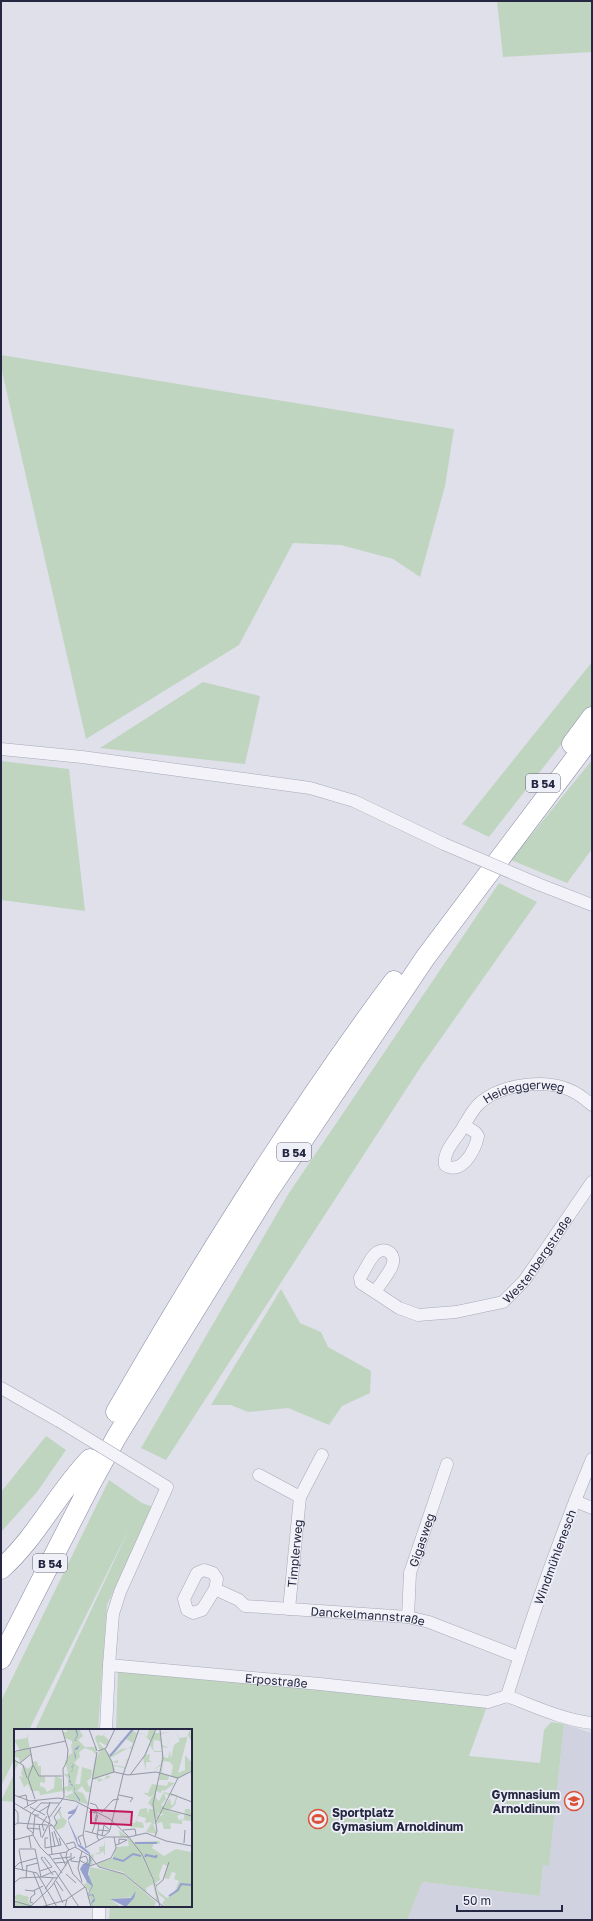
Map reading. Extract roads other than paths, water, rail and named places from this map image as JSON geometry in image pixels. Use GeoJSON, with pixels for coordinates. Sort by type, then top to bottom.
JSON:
{"type":"FeatureCollection","features":[{"type":"Feature","properties":{"kind":"highway","name":"B 54"},"geometry":{"type":"LineString","coordinates":[[1,1630],[90,1459],[175,1309],[256,1181],[368,1016],[592,717]]}},
{"type":"Feature","properties":{"kind":"highway","name":"B 54"},"geometry":{"type":"LineString","coordinates":[[1,1658],[90,1485],[117,1436],[266,1195],[425,958],[592,736]]}},
{"type":"Feature","properties":{"kind":"highway"},"geometry":{"type":"LineString","coordinates":[[1,1568],[16,1555],[72,1477],[90,1459]]}},
{"type":"Feature","properties":{"kind":"street"},"geometry":{"type":"LineString","coordinates":[[1,749],[103,760],[310,788],[354,801],[444,844],[592,905]]}},
{"type":"Feature","properties":{"kind":"street","name":"Heideggerweg"},"geometry":{"type":"LineString","coordinates":[[464,1125],[480,1102],[511,1087],[526,1085],[558,1086],[573,1091],[592,1105]]}},
{"type":"Feature","properties":{"kind":"street","name":"Westenbergstraße"},"geometry":{"type":"LineString","coordinates":[[375,1292],[399,1308],[418,1315],[456,1312],[503,1302],[524,1281],[592,1182]]}},
{"type":"Feature","properties":{"kind":"street"},"geometry":{"type":"LineString","coordinates":[[1,1388],[59,1421],[167,1487],[120,1592],[113,1614],[106,1729]]}},
{"type":"Feature","properties":{"kind":"street","name":"Timplerweg"},"geometry":{"type":"LineString","coordinates":[[289,1609],[300,1498],[322,1455]]}},
{"type":"Feature","properties":{"kind":"street","name":"Windmühlenesch"},"geometry":{"type":"LineString","coordinates":[[519,1657],[592,1459]]}},
{"type":"Feature","properties":{"kind":"street","name":"Gigasweg"},"geometry":{"type":"LineString","coordinates":[[408,1617],[410,1573],[447,1464]]}},
{"type":"Feature","properties":{"kind":"street"},"geometry":{"type":"LineString","coordinates":[[259,1475],[300,1498]]}},
{"type":"Feature","properties":{"kind":"street"},"geometry":{"type":"LineString","coordinates":[[575,1502],[592,1508]]}},
{"type":"Feature","properties":{"kind":"street","name":"Danckelmannstraße"},"geometry":{"type":"LineString","coordinates":[[215,1589],[239,1600],[245,1606],[408,1617],[429,1622],[519,1657]]}},
{"type":"Feature","properties":{"kind":"street"},"geometry":{"type":"LineString","coordinates":[[519,1657],[507,1696],[552,1713],[582,1722],[592,1723]]}},
{"type":"Feature","properties":{"kind":"street","name":"Erpostraße"},"geometry":{"type":"LineString","coordinates":[[109,1664],[488,1702],[507,1696]]}},
{"type":"Feature","properties":{"kind":"street"},"geometry":{"type":"LineString","coordinates":[[98,1920],[99,1907]]}},
{"type":"Feature","properties":{"kind":"place","name":"Gymnasium Arnoldinum"},"geometry":{"type":"Point","coordinates":[574,1801]}},
{"type":"Feature","properties":{"kind":"place","name":"Sportplatz Gymasium Arnoldinum"},"geometry":{"type":"Point","coordinates":[318,1819]}}]}
